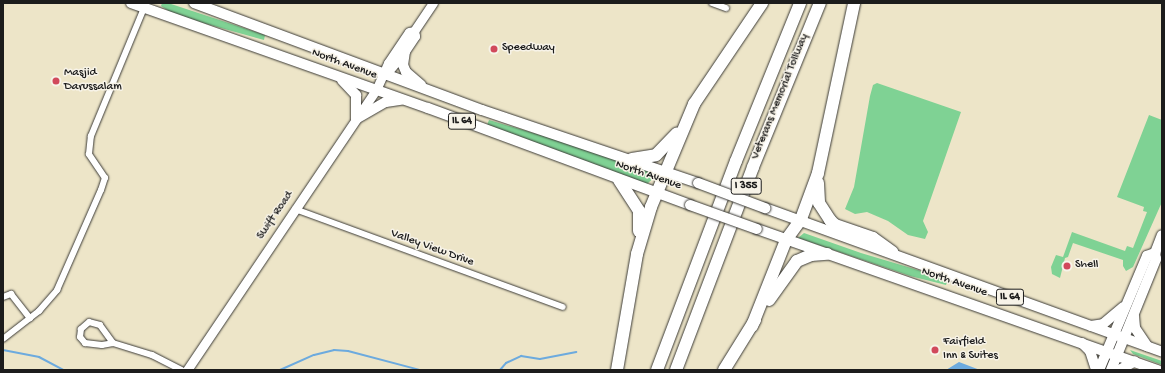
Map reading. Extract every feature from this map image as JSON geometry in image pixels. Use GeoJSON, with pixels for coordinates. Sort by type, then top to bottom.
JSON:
{"type":"FeatureCollection","features":[{"type":"Feature","properties":{"kind":"highway"},"geometry":{"type":"LineString","coordinates":[[632,159],[656,155],[670,143],[686,121],[762,3]]}},
{"type":"Feature","properties":{"kind":"highway","name":"Veterans Memorial Tollway"},"geometry":{"type":"LineString","coordinates":[[657,370],[734,168],[800,3]]}},
{"type":"Feature","properties":{"kind":"highway","name":"Veterans Memorial Tollway"},"geometry":{"type":"LineString","coordinates":[[676,370],[753,167],[820,3]]}},
{"type":"Feature","properties":{"kind":"highway"},"geometry":{"type":"LineString","coordinates":[[752,326],[786,240],[801,219],[818,173],[854,3]]}},
{"type":"Feature","properties":{"kind":"highway"},"geometry":{"type":"LineString","coordinates":[[617,370],[638,254],[651,207],[658,194],[686,121]]}},
{"type":"Feature","properties":{"kind":"highway"},"geometry":{"type":"LineString","coordinates":[[818,173],[818,198],[822,211],[830,220],[836,225],[873,238],[892,252]]}},
{"type":"Feature","properties":{"kind":"highway"},"geometry":{"type":"LineString","coordinates":[[619,180],[639,211],[638,254]]}},
{"type":"Feature","properties":{"kind":"highway"},"geometry":{"type":"LineString","coordinates":[[724,370],[791,267],[804,257],[826,254]]}},
{"type":"Feature","properties":{"kind":"main road","name":"North Avenue"},"geometry":{"type":"LineString","coordinates":[[131,3],[146,6],[786,240],[1158,370]]}},
{"type":"Feature","properties":{"kind":"main road","name":"North Avenue"},"geometry":{"type":"LineString","coordinates":[[194,3],[440,95],[543,132],[667,171],[1162,352]]}},
{"type":"Feature","properties":{"kind":"main road"},"geometry":{"type":"LineString","coordinates":[[405,51],[403,65],[406,72],[421,85],[440,95]]}},
{"type":"Feature","properties":{"kind":"main road"},"geometry":{"type":"LineString","coordinates":[[338,76],[356,95],[356,119],[386,102],[407,101]]}},
{"type":"Feature","properties":{"kind":"main road"},"geometry":{"type":"LineString","coordinates":[[1111,370],[1156,260],[1155,253],[1162,235]]}},
{"type":"Feature","properties":{"kind":"main road"},"geometry":{"type":"LineString","coordinates":[[1097,370],[1147,256],[1155,253]]}},
{"type":"Feature","properties":{"kind":"main road"},"geometry":{"type":"LineString","coordinates":[[1088,326],[1103,324],[1118,313],[1128,300]]}},
{"type":"Feature","properties":{"kind":"main road"},"geometry":{"type":"LineString","coordinates":[[1134,314],[1135,328],[1147,346]]}},
{"type":"Feature","properties":{"kind":"main road"},"geometry":{"type":"LineString","coordinates":[[1080,342],[1090,351],[1097,370]]}},
{"type":"Feature","properties":{"kind":"main road"},"geometry":{"type":"LineString","coordinates":[[1119,370],[1135,361]]}},
{"type":"Feature","properties":{"kind":"street","name":"Swift Road"},"geometry":{"type":"LineString","coordinates":[[187,370],[376,90],[385,75],[388,63],[409,32],[414,31],[434,3]]}},
{"type":"Feature","properties":{"kind":"street"},"geometry":{"type":"LineString","coordinates":[[712,3],[726,8]]}},
{"type":"Feature","properties":{"kind":"street"},"geometry":{"type":"LineString","coordinates":[[3,339],[30,318],[57,290],[105,178],[89,154],[91,136],[146,6]]}},
{"type":"Feature","properties":{"kind":"street","name":"Swift Road"},"geometry":{"type":"LineString","coordinates":[[385,75],[394,67],[415,36],[414,31]]}},
{"type":"Feature","properties":{"kind":"street","name":"Valley View Drive"},"geometry":{"type":"LineString","coordinates":[[295,209],[563,307]]}},
{"type":"Feature","properties":{"kind":"street"},"geometry":{"type":"LineString","coordinates":[[3,297],[11,294],[30,318]]}},
{"type":"Feature","properties":{"kind":"street"},"geometry":{"type":"LineString","coordinates":[[113,343],[100,325],[89,322],[81,329],[80,337],[85,343],[102,345],[113,343],[152,355],[181,370]]}},
{"type":"Feature","properties":{"kind":"green space"},"geometry":{"type":"Polygon","coordinates":[[[162,3],[171,4],[265,35],[264,40],[170,12],[161,6],[162,3]]]}},
{"type":"Feature","properties":{"kind":"green space"},"geometry":{"type":"Polygon","coordinates":[[[877,83],[961,112],[923,221],[928,232],[925,239],[908,235],[888,221],[867,212],[855,214],[845,209],[854,187],[870,96],[873,85],[877,83]]]}},
{"type":"Feature","properties":{"kind":"green space"},"geometry":{"type":"Polygon","coordinates":[[[1149,115],[1162,120],[1162,202],[1133,267],[1126,271],[1123,266],[1123,260],[1073,243],[1068,257],[1065,258],[1060,278],[1052,274],[1051,267],[1056,255],[1063,257],[1072,232],[1125,251],[1127,246],[1133,248],[1147,212],[1143,211],[1144,207],[1117,197],[1149,115]]]}},
{"type":"Feature","properties":{"kind":"green space"},"geometry":{"type":"Polygon","coordinates":[[[489,120],[554,139],[658,174],[647,184],[487,125],[489,120]]]}},
{"type":"Feature","properties":{"kind":"green space"},"geometry":{"type":"Polygon","coordinates":[[[804,233],[861,253],[948,279],[946,285],[910,276],[798,238],[804,233]]]}},
{"type":"Feature","properties":{"kind":"green space"},"geometry":{"type":"Polygon","coordinates":[[[1130,350],[1162,361],[1162,365],[1133,354],[1130,350]]]}},
{"type":"Feature","properties":{"kind":"water"},"geometry":{"type":"Polygon","coordinates":[[[959,362],[980,370],[946,370],[959,362]]]}},
{"type":"Feature","properties":{"kind":"waterway"},"geometry":{"type":"LineString","coordinates":[[3,350],[39,357],[63,370]]}},
{"type":"Feature","properties":{"kind":"waterway"},"geometry":{"type":"LineString","coordinates":[[280,370],[314,355],[334,350],[348,351],[420,370]]}},
{"type":"Feature","properties":{"kind":"waterway"},"geometry":{"type":"LineString","coordinates":[[500,370],[506,363],[521,356],[540,359],[576,352]]}},
{"type":"Feature","properties":{"kind":"place","name":"Speedway"},"geometry":{"type":"Point","coordinates":[494,49]}},
{"type":"Feature","properties":{"kind":"place","name":"Masjid Darussalam"},"geometry":{"type":"Point","coordinates":[56,81]}},
{"type":"Feature","properties":{"kind":"place","name":"Shell"},"geometry":{"type":"Point","coordinates":[1067,266]}},
{"type":"Feature","properties":{"kind":"place","name":"Fairfield Inn & Suites"},"geometry":{"type":"Point","coordinates":[935,350]}}]}
